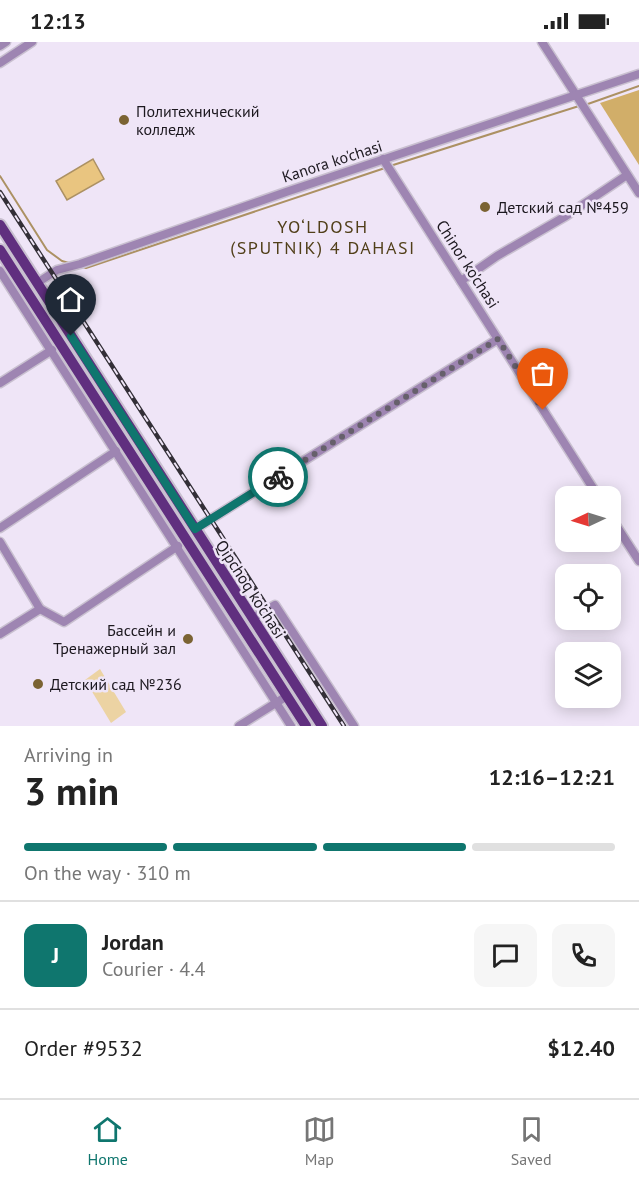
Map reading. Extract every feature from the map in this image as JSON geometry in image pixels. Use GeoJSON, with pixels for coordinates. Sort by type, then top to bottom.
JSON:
{"type":"FeatureCollection","features":[{"type":"Feature","properties":{"kind":"main road","name":"Qipchoq ko'chasi"},"geometry":{"type":"LineString","coordinates":[[0,225],[322,726]]}},
{"type":"Feature","properties":{"kind":"main road","name":"Qipchoq ko'chasi"},"geometry":{"type":"LineString","coordinates":[[0,250],[5,268],[306,726]]}},
{"type":"Feature","properties":{"kind":"main road"},"geometry":{"type":"LineString","coordinates":[[5,268],[21,257]]}},
{"type":"Feature","properties":{"kind":"main road"},"geometry":{"type":"LineString","coordinates":[[227,603],[238,596]]}},
{"type":"Feature","properties":{"kind":"street"},"geometry":{"type":"LineString","coordinates":[[0,46],[6,42]]}},
{"type":"Feature","properties":{"kind":"street"},"geometry":{"type":"LineString","coordinates":[[0,63],[32,42]]}},
{"type":"Feature","properties":{"kind":"street"},"geometry":{"type":"LineString","coordinates":[[542,42],[639,193]]}},
{"type":"Feature","properties":{"kind":"street","name":"Kanora ko'chasi"},"geometry":{"type":"LineString","coordinates":[[37,283],[57,270],[580,102],[639,74]]}},
{"type":"Feature","properties":{"kind":"street","name":"Chinor ko'chasi"},"geometry":{"type":"LineString","coordinates":[[386,165],[592,486]]}},
{"type":"Feature","properties":{"kind":"street"},"geometry":{"type":"LineString","coordinates":[[461,281],[496,256],[556,222],[627,175]]}},
{"type":"Feature","properties":{"kind":"street","name":"Qipchoq ko'chasi"},"geometry":{"type":"LineString","coordinates":[[5,268],[52,350],[291,726]]}},
{"type":"Feature","properties":{"kind":"street"},"geometry":{"type":"LineString","coordinates":[[195,529],[498,339]]}},
{"type":"Feature","properties":{"kind":"street"},"geometry":{"type":"LineString","coordinates":[[0,383],[52,350]]}},
{"type":"Feature","properties":{"kind":"street"},"geometry":{"type":"LineString","coordinates":[[0,528],[116,451]]}},
{"type":"Feature","properties":{"kind":"street"},"geometry":{"type":"LineString","coordinates":[[621,533],[639,561]]}},
{"type":"Feature","properties":{"kind":"street"},"geometry":{"type":"LineString","coordinates":[[0,542],[40,609],[64,622],[178,546]]}},
{"type":"Feature","properties":{"kind":"street"},"geometry":{"type":"LineString","coordinates":[[253,618],[275,604],[354,726]]}},
{"type":"Feature","properties":{"kind":"street"},"geometry":{"type":"LineString","coordinates":[[0,634],[40,609]]}},
{"type":"Feature","properties":{"kind":"street"},"geometry":{"type":"LineString","coordinates":[[239,726],[286,696]]}},
{"type":"Feature","properties":{"kind":"shaded area"},"geometry":{"type":"Polygon","coordinates":[[[639,90],[639,165],[600,103],[639,90]]]}},
{"type":"Feature","properties":{"kind":"shaded area"},"geometry":{"type":"Polygon","coordinates":[[[93,159],[104,179],[67,200],[56,181],[93,159]]]}},
{"type":"Feature","properties":{"kind":"shaded area"},"geometry":{"type":"Polygon","coordinates":[[[100,669],[126,712],[111,723],[85,680],[100,669]]]}},
{"type":"Feature","properties":{"kind":"waterway"},"geometry":{"type":"LineString","coordinates":[[585,105],[639,86]]}},
{"type":"Feature","properties":{"kind":"waterway"},"geometry":{"type":"LineString","coordinates":[[390,166],[579,106]]}},
{"type":"Feature","properties":{"kind":"waterway"},"geometry":{"type":"LineString","coordinates":[[83,267],[86,268],[385,168]]}},
{"type":"Feature","properties":{"kind":"waterway"},"geometry":{"type":"LineString","coordinates":[[0,176],[47,250],[62,261],[69,263]]}},
{"type":"Feature","properties":{"kind":"railway"},"geometry":{"type":"LineString","coordinates":[[0,192],[344,726]]}},
{"type":"Feature","properties":{"kind":"way so far"},"geometry":{"type":"LineString","coordinates":[[278,477],[498,339],[543,410]]}},
{"type":"Feature","properties":{"kind":"place","name":"Политехнический колледж"},"geometry":{"type":"Point","coordinates":[124,120]}},
{"type":"Feature","properties":{"kind":"place","name":"Детский сад №459"},"geometry":{"type":"Point","coordinates":[485,207]}},
{"type":"Feature","properties":{"kind":"place","name":"Бассейн и Тренажерный зал"},"geometry":{"type":"Point","coordinates":[188,639]}},
{"type":"Feature","properties":{"kind":"place","name":"Детский сад №236"},"geometry":{"type":"Point","coordinates":[38,684]}},
{"type":"Feature","properties":{"kind":"district","name":"YO‘LDOSH (SPUTNIK) 4 DAHASI"},"geometry":{"type":"Point","coordinates":[323,236]}},
{"type":"Feature","properties":{"kind":"route"},"geometry":{"type":"LineString","coordinates":[[71,336],[195,529],[278,477]]}}]}
